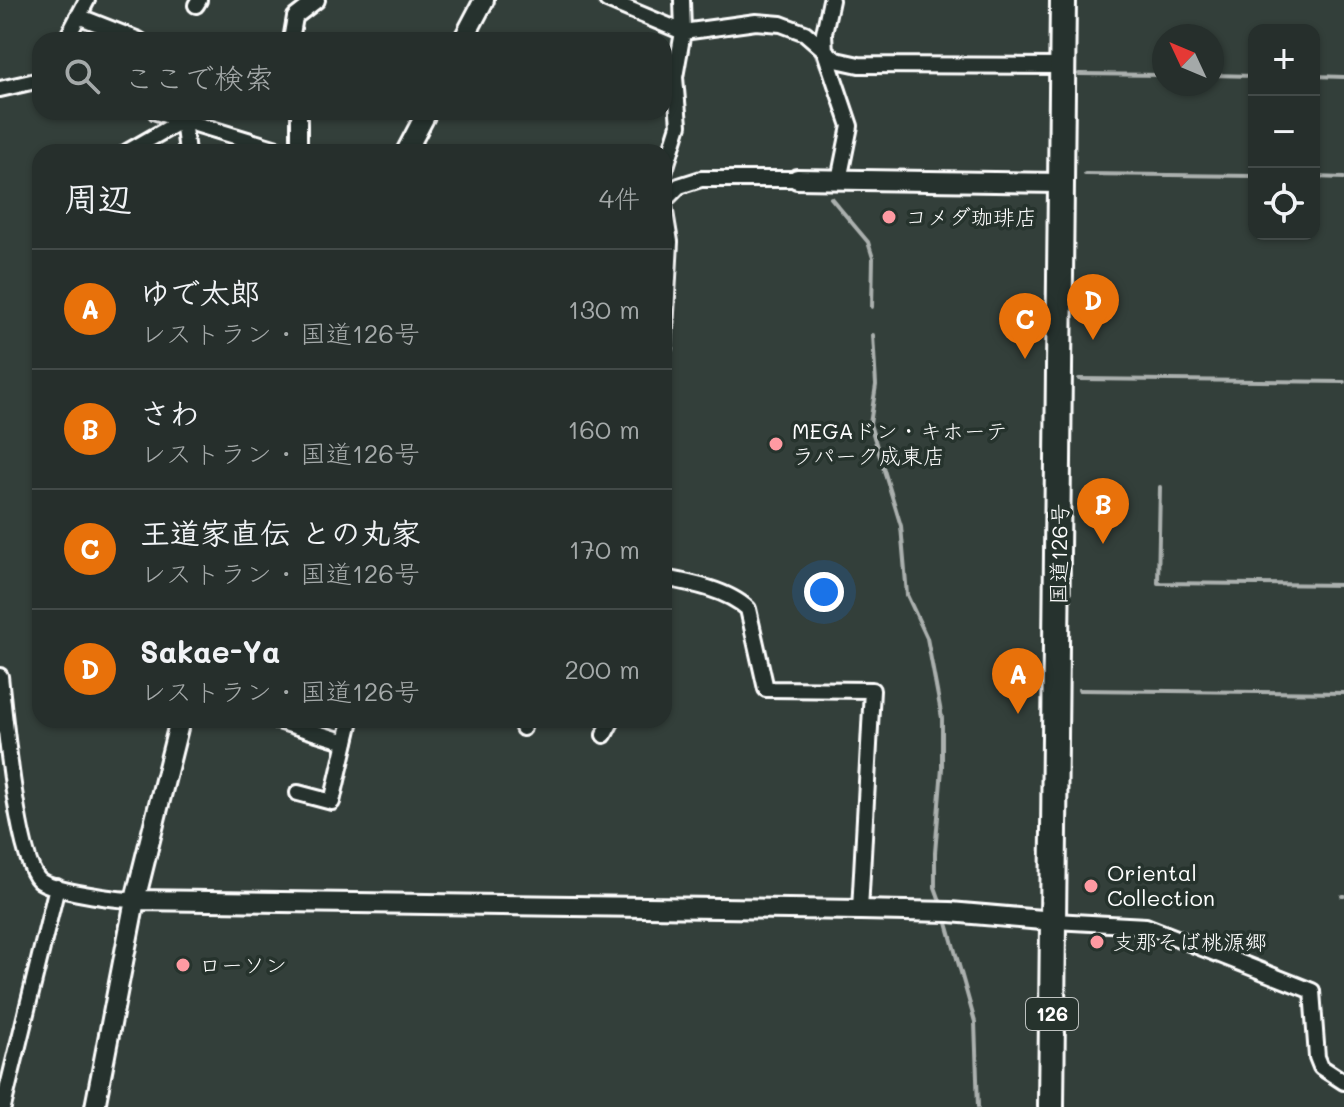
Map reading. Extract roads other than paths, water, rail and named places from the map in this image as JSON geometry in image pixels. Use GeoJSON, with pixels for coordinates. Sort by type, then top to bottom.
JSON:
{"type":"FeatureCollection","features":[{"type":"Feature","properties":{"kind":"highway","name":"国道126号"},"geometry":{"type":"LineString","coordinates":[[1051,1107],[1063,0]]}},
{"type":"Feature","properties":{"kind":"street"},"geometry":{"type":"LineString","coordinates":[[70,32],[87,0]]}},
{"type":"Feature","properties":{"kind":"street"},"geometry":{"type":"LineString","coordinates":[[292,32],[295,17],[317,0]]}},
{"type":"Feature","properties":{"kind":"street"},"geometry":{"type":"LineString","coordinates":[[467,32],[484,0]]}},
{"type":"Feature","properties":{"kind":"street"},"geometry":{"type":"LineString","coordinates":[[607,0],[683,32],[756,22],[781,24],[805,33],[836,60],[859,65],[1063,66]]}},
{"type":"Feature","properties":{"kind":"street"},"geometry":{"type":"LineString","coordinates":[[672,147],[679,125],[675,77],[683,32],[682,0]]}},
{"type":"Feature","properties":{"kind":"street"},"geometry":{"type":"LineString","coordinates":[[831,0],[824,33],[825,52],[850,126],[839,180]]}},
{"type":"Feature","properties":{"kind":"street"},"geometry":{"type":"LineString","coordinates":[[78,16],[119,32]]}},
{"type":"Feature","properties":{"kind":"street"},"geometry":{"type":"LineString","coordinates":[[0,89],[32,82]]}},
{"type":"Feature","properties":{"kind":"street"},"geometry":{"type":"LineString","coordinates":[[183,120],[186,144]]}},
{"type":"Feature","properties":{"kind":"street"},"geometry":{"type":"LineString","coordinates":[[141,144],[183,120],[261,144]]}},
{"type":"Feature","properties":{"kind":"street"},"geometry":{"type":"LineString","coordinates":[[299,120],[299,144]]}},
{"type":"Feature","properties":{"kind":"street"},"geometry":{"type":"LineString","coordinates":[[410,144],[423,120]]}},
{"type":"Feature","properties":{"kind":"street"},"geometry":{"type":"LineString","coordinates":[[672,194],[679,186],[701,179],[1061,183]]}},
{"type":"Feature","properties":{"kind":"street"},"geometry":{"type":"LineString","coordinates":[[672,580],[697,585],[741,603],[748,609],[766,689],[872,690],[860,910]]}},
{"type":"Feature","properties":{"kind":"street"},"geometry":{"type":"LineString","coordinates":[[0,676],[27,859],[40,880],[57,887],[117,900],[950,912],[1146,926],[1312,991],[1317,1057],[1321,1067],[1344,1082]]}},
{"type":"Feature","properties":{"kind":"street"},"geometry":{"type":"LineString","coordinates":[[95,1107],[135,900],[178,728]]}},
{"type":"Feature","properties":{"kind":"street"},"geometry":{"type":"LineString","coordinates":[[316,728],[346,742]]}},
{"type":"Feature","properties":{"kind":"street"},"geometry":{"type":"LineString","coordinates":[[298,793],[332,802],[349,728]]}},
{"type":"Feature","properties":{"kind":"street"},"geometry":{"type":"LineString","coordinates":[[604,735],[608,728]]}},
{"type":"Feature","properties":{"kind":"street"},"geometry":{"type":"LineString","coordinates":[[3,1107],[57,887]]}},
{"type":"Feature","properties":{"kind":"waterway"},"geometry":{"type":"LineString","coordinates":[[816,54],[831,92]]}},
{"type":"Feature","properties":{"kind":"waterway"},"geometry":{"type":"LineString","coordinates":[[1079,74],[1152,75]]}},
{"type":"Feature","properties":{"kind":"waterway"},"geometry":{"type":"LineString","coordinates":[[1224,75],[1248,76]]}},
{"type":"Feature","properties":{"kind":"waterway"},"geometry":{"type":"LineString","coordinates":[[1320,76],[1344,77]]}},
{"type":"Feature","properties":{"kind":"waterway"},"geometry":{"type":"LineString","coordinates":[[1085,174],[1248,176]]}},
{"type":"Feature","properties":{"kind":"waterway"},"geometry":{"type":"LineString","coordinates":[[1320,177],[1344,178]]}},
{"type":"Feature","properties":{"kind":"waterway"},"geometry":{"type":"LineString","coordinates":[[831,198],[868,242],[873,258],[872,307]]}},
{"type":"Feature","properties":{"kind":"waterway"},"geometry":{"type":"LineString","coordinates":[[873,335],[876,385],[870,424],[901,526],[907,595],[927,638],[942,718],[942,768],[935,853],[935,887],[940,901]]}},
{"type":"Feature","properties":{"kind":"waterway"},"geometry":{"type":"LineString","coordinates":[[1079,379],[1344,382]]}},
{"type":"Feature","properties":{"kind":"waterway"},"geometry":{"type":"LineString","coordinates":[[1160,487],[1158,583],[1344,585]]}},
{"type":"Feature","properties":{"kind":"waterway"},"geometry":{"type":"LineString","coordinates":[[1079,690],[1344,693]]}},
{"type":"Feature","properties":{"kind":"waterway"},"geometry":{"type":"LineString","coordinates":[[947,923],[975,1022],[978,1107]]}},
{"type":"Feature","properties":{"kind":"place","name":"コメダ珈琲店"},"geometry":{"type":"Point","coordinates":[889,217]}},
{"type":"Feature","properties":{"kind":"place","name":"Sakae-Ya"},"geometry":{"type":"Point","coordinates":[1093,340]}},
{"type":"Feature","properties":{"kind":"place","name":"王道家直伝 との丸家"},"geometry":{"type":"Point","coordinates":[1025,359]}},
{"type":"Feature","properties":{"kind":"place","name":"MEGAドン・キホーテ ラパーク成東店"},"geometry":{"type":"Point","coordinates":[776,444]}},
{"type":"Feature","properties":{"kind":"place","name":"さわ"},"geometry":{"type":"Point","coordinates":[1103,544]}},
{"type":"Feature","properties":{"kind":"place","name":"ゆで太郎"},"geometry":{"type":"Point","coordinates":[1018,714]}},
{"type":"Feature","properties":{"kind":"place","name":"Oriental Collection"},"geometry":{"type":"Point","coordinates":[1091,886]}},
{"type":"Feature","properties":{"kind":"place","name":"支那そば桃源郷"},"geometry":{"type":"Point","coordinates":[1097,942]}},
{"type":"Feature","properties":{"kind":"place","name":"ローソン"},"geometry":{"type":"Point","coordinates":[183,965]}}]}
